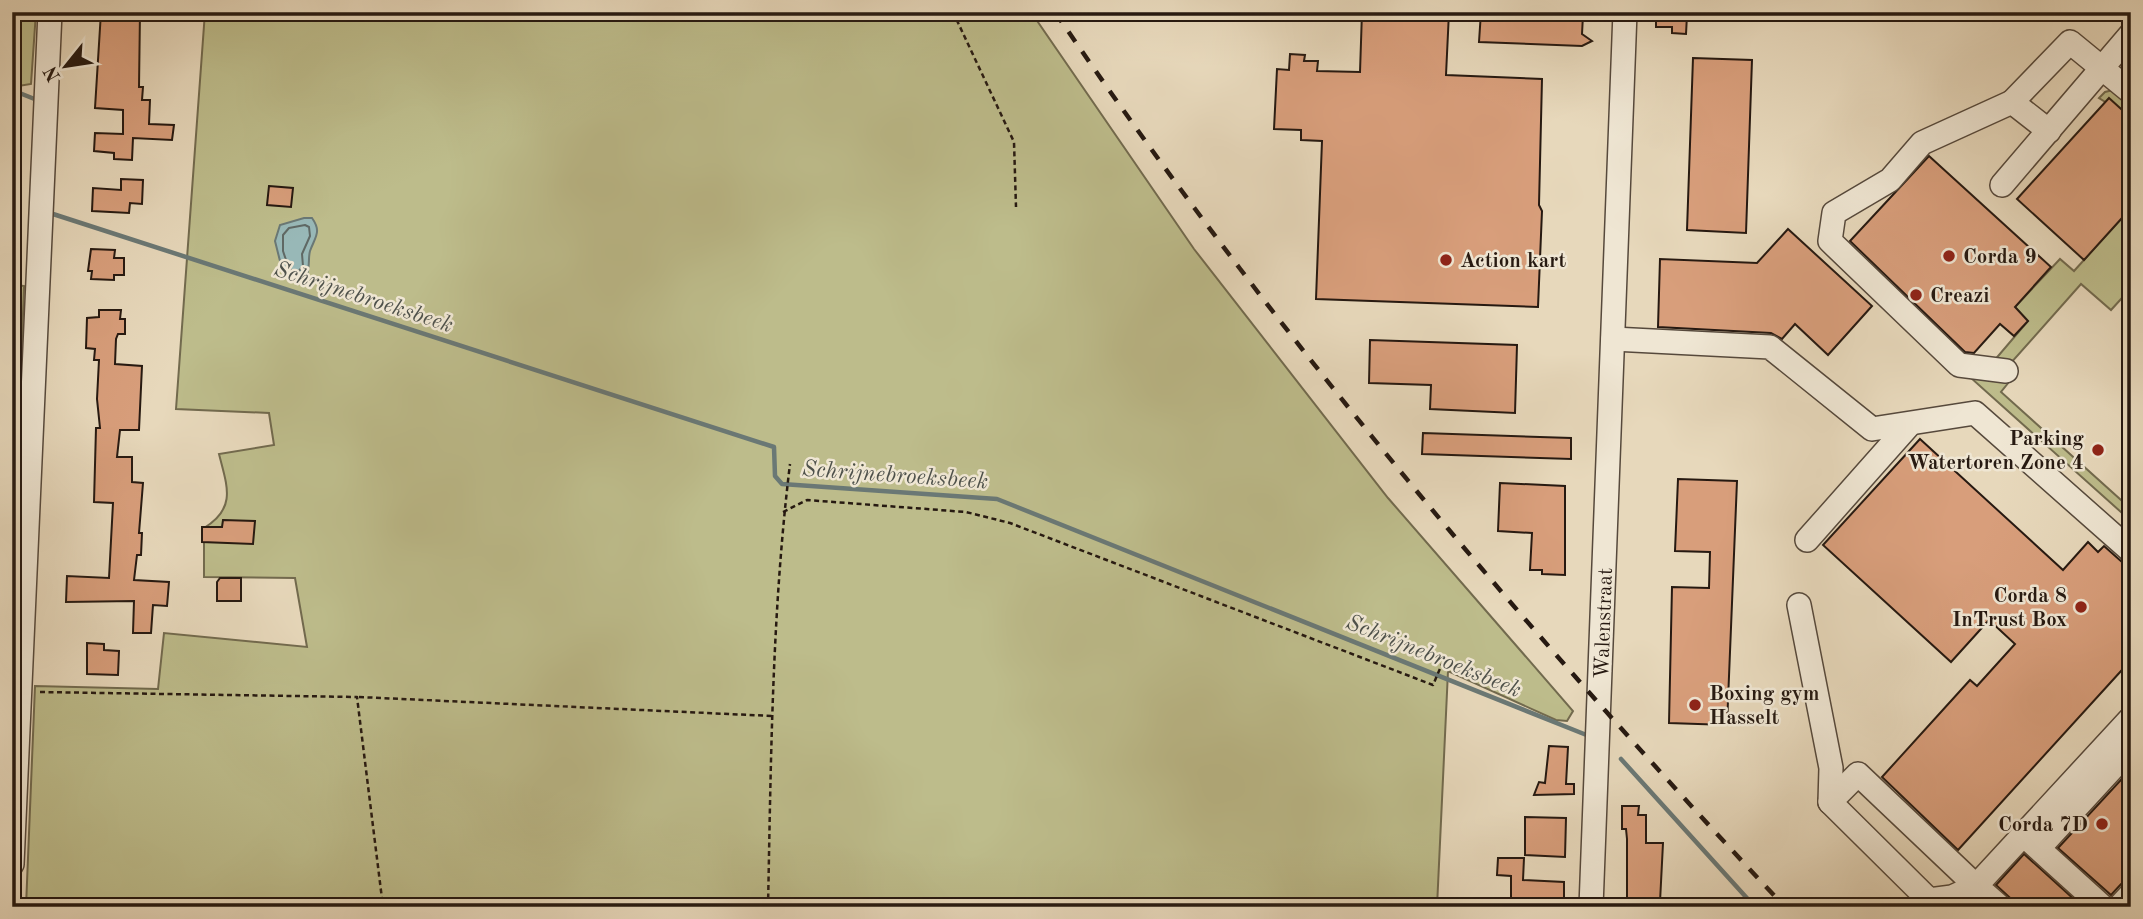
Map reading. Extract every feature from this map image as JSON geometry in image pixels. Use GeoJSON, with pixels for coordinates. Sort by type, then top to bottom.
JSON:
{"type":"FeatureCollection","features":[{"type":"Feature","properties":{"kind":"street"},"geometry":{"type":"LineString","coordinates":[[12,864],[50,12]]}},
{"type":"Feature","properties":{"kind":"street","name":"Walenstraat"},"geometry":{"type":"LineString","coordinates":[[1591,907],[1625,12]]}},
{"type":"Feature","properties":{"kind":"street"},"geometry":{"type":"LineString","coordinates":[[2002,185],[2131,34]]}},
{"type":"Feature","properties":{"kind":"street"},"geometry":{"type":"LineString","coordinates":[[2006,371],[1959,365],[1830,241],[1834,213],[1890,180],[1922,143],[2012,102],[2070,42],[2131,92]]}},
{"type":"Feature","properties":{"kind":"street"},"geometry":{"type":"LineString","coordinates":[[2012,102],[2049,131]]}},
{"type":"Feature","properties":{"kind":"street"},"geometry":{"type":"LineString","coordinates":[[1613,339],[1770,347],[1872,429],[1887,449]]}},
{"type":"Feature","properties":{"kind":"street"},"geometry":{"type":"LineString","coordinates":[[1872,429],[1975,413],[2131,551]]}},
{"type":"Feature","properties":{"kind":"street"},"geometry":{"type":"LineString","coordinates":[[1807,540],[1909,425]]}},
{"type":"Feature","properties":{"kind":"street"},"geometry":{"type":"LineString","coordinates":[[1799,605],[1831,768],[1830,802],[1929,900],[1952,897],[1976,886],[2031,842],[2131,748]]}},
{"type":"Feature","properties":{"kind":"street"},"geometry":{"type":"LineString","coordinates":[[2031,842],[2131,718]]}},
{"type":"Feature","properties":{"kind":"street"},"geometry":{"type":"LineString","coordinates":[[1830,802],[1858,774],[2000,907]]}},
{"type":"Feature","properties":{"kind":"street"},"geometry":{"type":"LineString","coordinates":[[2031,842],[2103,907]]}},
{"type":"Feature","properties":{"kind":"street"},"geometry":{"type":"LineString","coordinates":[[2119,907],[2131,894]]}},
{"type":"Feature","properties":{"kind":"path"},"geometry":{"type":"LineString","coordinates":[[953,12],[1014,142],[1016,207]]}},
{"type":"Feature","properties":{"kind":"path"},"geometry":{"type":"LineString","coordinates":[[768,907],[772,716],[783,512],[790,464]]}},
{"type":"Feature","properties":{"kind":"path"},"geometry":{"type":"LineString","coordinates":[[783,512],[807,500],[966,512],[999,520],[1433,685],[1442,664],[1461,671]]}},
{"type":"Feature","properties":{"kind":"path"},"geometry":{"type":"LineString","coordinates":[[20,692],[357,697],[772,716]]}},
{"type":"Feature","properties":{"kind":"path"},"geometry":{"type":"LineString","coordinates":[[357,697],[383,907]]}},
{"type":"Feature","properties":{"kind":"shaded area"},"geometry":{"type":"Polygon","coordinates":[[[12,12],[36,12],[31,84],[12,87],[12,12]]]}},
{"type":"Feature","properties":{"kind":"shaded area"},"geometry":{"type":"Polygon","coordinates":[[[205,12],[1031,12],[1194,249],[1388,498],[1573,711],[1567,721],[1556,720],[1448,671],[1437,907],[26,907],[35,686],[158,689],[164,633],[307,647],[295,578],[204,577],[204,528],[221,512],[227,496],[219,454],[274,445],[269,413],[176,409],[205,12]]]}},
{"type":"Feature","properties":{"kind":"shaded area"},"geometry":{"type":"Polygon","coordinates":[[[2117,89],[2131,101],[2131,118],[2099,98],[2105,92],[2117,89]]]}},
{"type":"Feature","properties":{"kind":"shaded area"},"geometry":{"type":"Polygon","coordinates":[[[2131,208],[2131,288],[2111,310],[2081,284],[2010,364],[1993,362],[2028,321],[2015,307],[2060,259],[2074,271],[2131,208]]]}},
{"type":"Feature","properties":{"kind":"shaded area"},"geometry":{"type":"Polygon","coordinates":[[[12,284],[24,286],[12,618],[12,284]]]}},
{"type":"Feature","properties":{"kind":"shaded area"},"geometry":{"type":"Polygon","coordinates":[[[1976,375],[2009,382],[2001,392],[2131,509],[2131,521],[1971,378],[1976,375]]]}},
{"type":"Feature","properties":{"kind":"water"},"geometry":{"type":"Polygon","coordinates":[[[312,218],[317,231],[310,251],[307,274],[298,280],[283,273],[275,241],[280,225],[312,218]]]}},
{"type":"Feature","properties":{"kind":"building"},"geometry":{"type":"Polygon","coordinates":[[[101,12],[140,12],[139,87],[143,87],[142,100],[150,100],[149,124],[174,125],[172,140],[133,138],[132,160],[114,159],[114,153],[94,151],[95,133],[123,134],[123,110],[95,108],[101,12]]]}},
{"type":"Feature","properties":{"kind":"building"},"geometry":{"type":"Polygon","coordinates":[[[1362,12],[1449,12],[1446,75],[1542,79],[1539,205],[1542,211],[1538,307],[1316,299],[1322,141],[1301,140],[1301,130],[1274,129],[1277,69],[1289,70],[1290,54],[1305,55],[1304,61],[1318,61],[1317,71],[1360,72],[1362,12]]]}},
{"type":"Feature","properties":{"kind":"building"},"geometry":{"type":"Polygon","coordinates":[[[1481,12],[1583,15],[1582,34],[1592,41],[1582,46],[1479,42],[1481,12]]]}},
{"type":"Feature","properties":{"kind":"building"},"geometry":{"type":"Polygon","coordinates":[[[1656,12],[1681,12],[1681,15],[1687,15],[1686,34],[1672,33],[1672,27],[1656,27],[1656,12]]]}},
{"type":"Feature","properties":{"kind":"building"},"geometry":{"type":"Polygon","coordinates":[[[1693,58],[1752,60],[1746,233],[1687,230],[1693,58]]]}},
{"type":"Feature","properties":{"kind":"building"},"geometry":{"type":"Polygon","coordinates":[[[2109,98],[2131,118],[2131,208],[2084,260],[2017,199],[2109,98]]]}},
{"type":"Feature","properties":{"kind":"building","name":"Corda 9"},"geometry":{"type":"Polygon","coordinates":[[[1929,156],[2051,267],[2015,307],[2028,321],[2014,336],[2000,324],[1974,353],[1965,352],[1850,241],[1929,156]]]}},
{"type":"Feature","properties":{"kind":"building"},"geometry":{"type":"Polygon","coordinates":[[[121,179],[143,180],[142,204],[130,203],[129,213],[92,211],[93,188],[121,190],[121,179]]]}},
{"type":"Feature","properties":{"kind":"building"},"geometry":{"type":"Polygon","coordinates":[[[269,186],[293,188],[291,207],[267,205],[269,186]]]}},
{"type":"Feature","properties":{"kind":"building"},"geometry":{"type":"Polygon","coordinates":[[[1788,229],[1872,306],[1828,355],[1795,324],[1782,339],[1771,333],[1658,327],[1660,259],[1757,263],[1788,229]]]}},
{"type":"Feature","properties":{"kind":"building"},"geometry":{"type":"Polygon","coordinates":[[[91,249],[115,250],[114,258],[124,258],[124,275],[114,275],[114,280],[91,279],[92,271],[88,271],[91,249]]]}},
{"type":"Feature","properties":{"kind":"building"},"geometry":{"type":"Polygon","coordinates":[[[99,310],[121,310],[120,319],[125,319],[125,334],[118,334],[116,339],[115,364],[142,366],[139,430],[120,430],[117,457],[132,457],[132,482],[143,483],[139,533],[142,533],[141,555],[137,555],[134,580],[169,582],[167,606],[153,605],[151,633],[133,633],[134,601],[66,602],[67,576],[109,578],[113,503],[94,502],[96,428],[100,428],[97,399],[99,360],[94,360],[95,349],[86,348],[87,318],[99,317],[99,310]]]}},
{"type":"Feature","properties":{"kind":"building"},"geometry":{"type":"Polygon","coordinates":[[[1370,340],[1517,345],[1515,413],[1430,409],[1431,385],[1369,383],[1370,340]]]}},
{"type":"Feature","properties":{"kind":"building"},"geometry":{"type":"Polygon","coordinates":[[[1423,433],[1571,438],[1571,459],[1422,454],[1423,433]]]}},
{"type":"Feature","properties":{"kind":"building"},"geometry":{"type":"Polygon","coordinates":[[[1920,439],[2063,570],[2088,542],[2098,552],[2104,546],[2131,570],[2131,660],[1958,850],[1882,777],[1970,680],[1977,686],[2015,644],[1989,620],[1951,662],[1823,545],[1920,439]]]}},
{"type":"Feature","properties":{"kind":"building"},"geometry":{"type":"Polygon","coordinates":[[[1678,479],[1737,481],[1727,725],[1669,723],[1672,587],[1709,588],[1710,552],[1675,551],[1678,479]]]}},
{"type":"Feature","properties":{"kind":"building"},"geometry":{"type":"Polygon","coordinates":[[[1500,483],[1565,486],[1565,575],[1542,574],[1542,570],[1530,570],[1532,533],[1498,531],[1500,483]]]}},
{"type":"Feature","properties":{"kind":"building"},"geometry":{"type":"Polygon","coordinates":[[[223,520],[255,521],[253,544],[202,542],[202,527],[222,527],[223,520]]]}},
{"type":"Feature","properties":{"kind":"building"},"geometry":{"type":"Polygon","coordinates":[[[220,578],[241,578],[241,601],[217,601],[217,582],[220,578]]]}},
{"type":"Feature","properties":{"kind":"building"},"geometry":{"type":"Polygon","coordinates":[[[87,643],[104,644],[104,650],[119,651],[118,675],[87,674],[87,643]]]}},
{"type":"Feature","properties":{"kind":"building"},"geometry":{"type":"Polygon","coordinates":[[[1549,746],[1568,747],[1566,784],[1574,784],[1574,794],[1534,795],[1539,782],[1545,783],[1549,746]]]}},
{"type":"Feature","properties":{"kind":"building","name":"Corda 7D"},"geometry":{"type":"Polygon","coordinates":[[[2131,769],[2131,880],[2121,884],[2111,895],[2058,848],[2131,769]]]}},
{"type":"Feature","properties":{"kind":"building"},"geometry":{"type":"Polygon","coordinates":[[[1622,806],[1639,806],[1638,815],[1646,815],[1646,843],[1663,843],[1660,902],[1627,901],[1627,839],[1626,829],[1622,829],[1622,806]]]}},
{"type":"Feature","properties":{"kind":"building"},"geometry":{"type":"Polygon","coordinates":[[[1525,817],[1566,818],[1565,857],[1525,855],[1525,817]]]}},
{"type":"Feature","properties":{"kind":"building"},"geometry":{"type":"Polygon","coordinates":[[[2024,854],[2077,902],[2072,907],[2020,907],[1996,885],[2024,854]]]}},
{"type":"Feature","properties":{"kind":"building"},"geometry":{"type":"Polygon","coordinates":[[[1498,858],[1524,858],[1523,880],[1564,882],[1564,907],[1511,907],[1511,876],[1497,875],[1498,858]]]}},
{"type":"Feature","properties":{"kind":"waterway","name":"Schrijnebroeksbeek"},"geometry":{"type":"LineString","coordinates":[[12,90],[37,100]]}},
{"type":"Feature","properties":{"kind":"waterway","name":"Schrijnebroeksbeek"},"geometry":{"type":"LineString","coordinates":[[53,214],[774,447],[775,476],[782,484],[997,499],[1589,736]]}},
{"type":"Feature","properties":{"kind":"waterway","name":"Schrijnebroeksbeek"},"geometry":{"type":"LineString","coordinates":[[1621,759],[1755,907]]}},
{"type":"Feature","properties":{"kind":"railway"},"geometry":{"type":"LineString","coordinates":[[1055,12],[1223,247],[1402,474],[1590,693],[1785,907]]}},
{"type":"Feature","properties":{"kind":"place","name":"Corda 9"},"geometry":{"type":"Point","coordinates":[1949,256]}},
{"type":"Feature","properties":{"kind":"place","name":"Action kart"},"geometry":{"type":"Point","coordinates":[1446,260]}},
{"type":"Feature","properties":{"kind":"place","name":"Creazi"},"geometry":{"type":"Point","coordinates":[1916,295]}},
{"type":"Feature","properties":{"kind":"place","name":"Parking Watertoren Zone 4"},"geometry":{"type":"Point","coordinates":[2098,450]}},
{"type":"Feature","properties":{"kind":"place","name":"Corda 8 InTrust Box"},"geometry":{"type":"Point","coordinates":[2081,607]}},
{"type":"Feature","properties":{"kind":"place","name":"Boxing gym Hasselt"},"geometry":{"type":"Point","coordinates":[1695,705]}},
{"type":"Feature","properties":{"kind":"place","name":"Corda 7D"},"geometry":{"type":"Point","coordinates":[2102,824]}}]}
